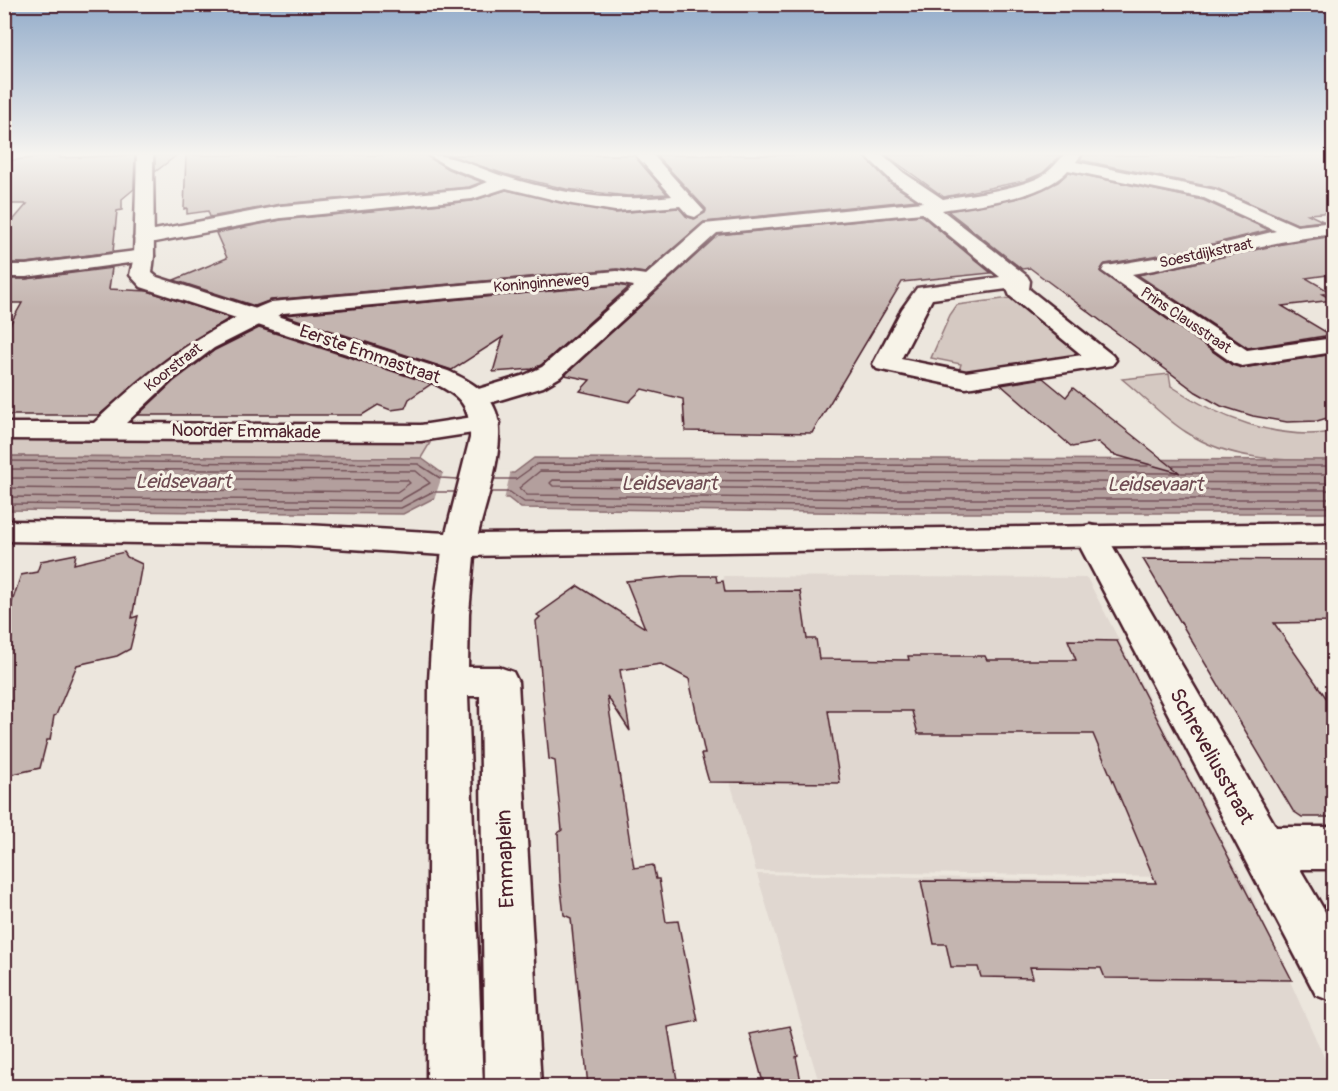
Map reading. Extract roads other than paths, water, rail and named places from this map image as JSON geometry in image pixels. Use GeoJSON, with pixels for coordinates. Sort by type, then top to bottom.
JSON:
{"type":"FeatureCollection","features":[{"type":"Feature","properties":{"kind":"street"},"geometry":{"type":"LineString","coordinates":[[144,206],[141,275],[149,282],[253,316]]}},
{"type":"Feature","properties":{"kind":"street"},"geometry":{"type":"LineString","coordinates":[[4,271],[26,272],[144,247],[281,212],[346,206]]}},
{"type":"Feature","properties":{"kind":"street"},"geometry":{"type":"LineString","coordinates":[[690,206],[711,228]]}},
{"type":"Feature","properties":{"kind":"street"},"geometry":{"type":"LineString","coordinates":[[652,282],[711,228],[933,206],[1019,281]]}},
{"type":"Feature","properties":{"kind":"street"},"geometry":{"type":"LineString","coordinates":[[1236,206],[1295,232]]}},
{"type":"Feature","properties":{"kind":"street","name":"Soestdijkstraat"},"geometry":{"type":"LineString","coordinates":[[1113,271],[1184,259],[1295,232],[1334,228]]}},
{"type":"Feature","properties":{"kind":"street","name":"Prins Clausstraat"},"geometry":{"type":"LineString","coordinates":[[1113,271],[1242,358],[1334,345]]}},
{"type":"Feature","properties":{"kind":"street","name":"Koninginneweg"},"geometry":{"type":"LineString","coordinates":[[253,316],[279,307],[527,284],[617,277],[652,282]]}},
{"type":"Feature","properties":{"kind":"street"},"geometry":{"type":"LineString","coordinates":[[1019,281],[1018,291],[1103,360],[966,380],[886,364],[913,309],[925,293],[1019,281]]}},
{"type":"Feature","properties":{"kind":"street","name":"Noorder Emmakade"},"geometry":{"type":"LineString","coordinates":[[4,431],[421,433],[480,411],[550,372],[652,282]]}},
{"type":"Feature","properties":{"kind":"street","name":"Eerste Emmastraat"},"geometry":{"type":"LineString","coordinates":[[253,316],[439,376],[454,383],[480,411]]}},
{"type":"Feature","properties":{"kind":"street","name":"Koorstraat"},"geometry":{"type":"LineString","coordinates":[[103,430],[150,383],[191,350],[253,316]]}},
{"type":"Feature","properties":{"kind":"street"},"geometry":{"type":"LineString","coordinates":[[455,1086],[448,681],[451,613],[459,545],[478,469],[480,411]]}},
{"type":"Feature","properties":{"kind":"street"},"geometry":{"type":"LineString","coordinates":[[4,531],[167,531],[394,539],[459,545],[1334,533]]}},
{"type":"Feature","properties":{"kind":"street","name":"Schreveliusstraat"},"geometry":{"type":"LineString","coordinates":[[1090,535],[1334,977]]}},
{"type":"Feature","properties":{"kind":"street","name":"Emmaplein"},"geometry":{"type":"LineString","coordinates":[[448,681],[499,682],[513,1086]]}},
{"type":"Feature","properties":{"kind":"street"},"geometry":{"type":"LineString","coordinates":[[1262,848],[1334,848]]}},
{"type":"Feature","properties":{"kind":"water","name":"Leidsevaart"},"geometry":{"type":"Polygon","coordinates":[[[5,456],[421,458],[442,473],[514,473],[534,458],[1334,460],[1333,513],[886,513],[521,508],[508,498],[434,498],[403,514],[5,510],[5,456]]]}}]}
